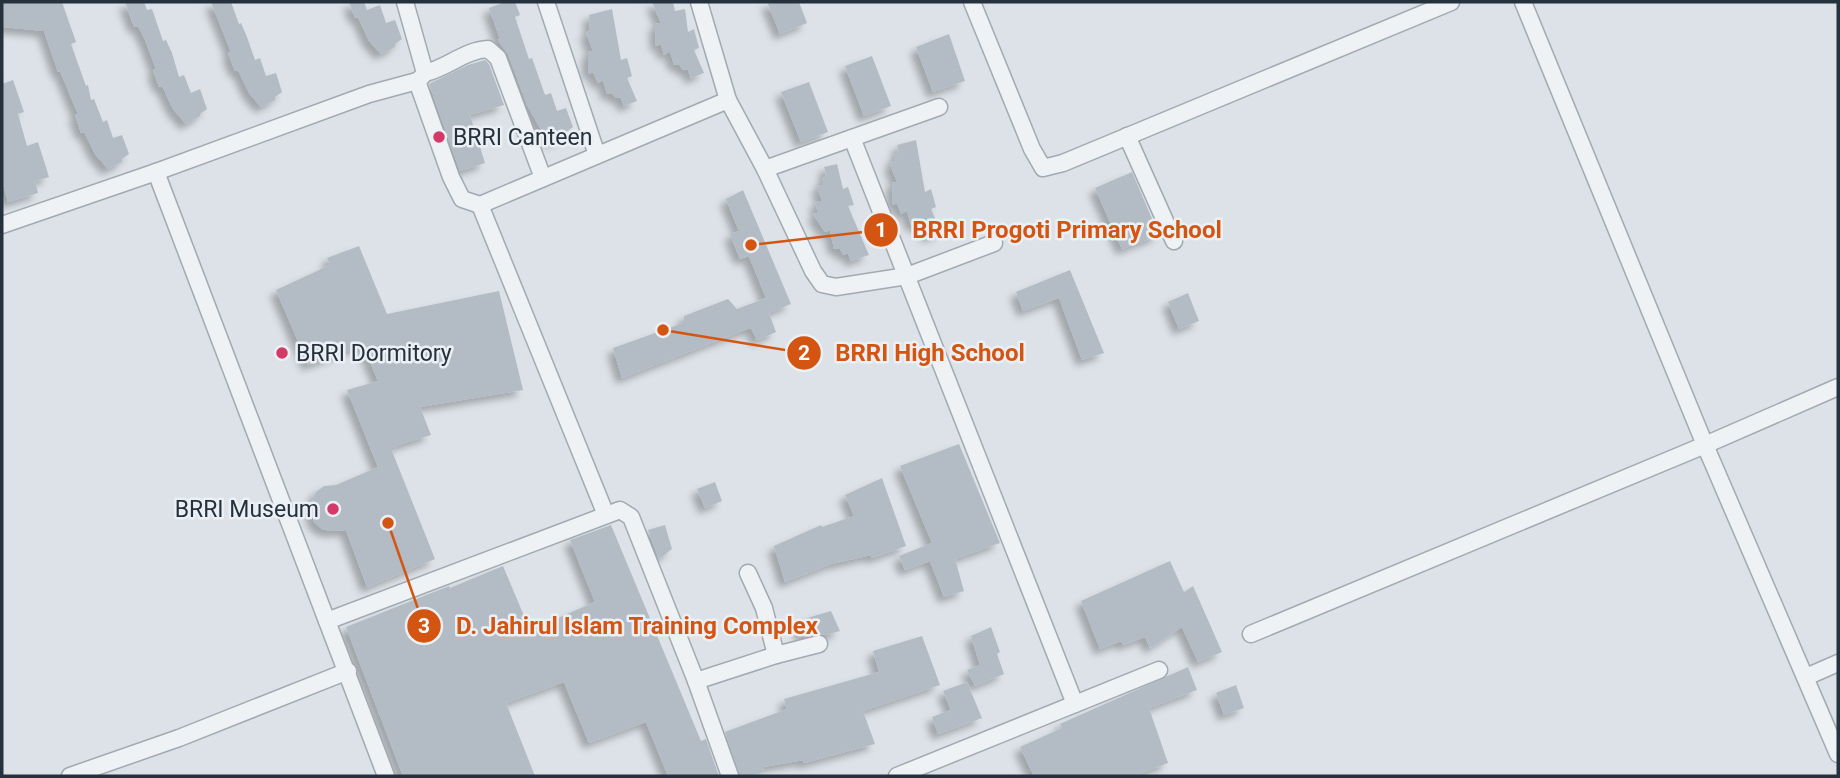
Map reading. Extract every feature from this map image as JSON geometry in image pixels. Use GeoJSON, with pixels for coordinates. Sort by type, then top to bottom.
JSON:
{"type":"FeatureCollection","features":[{"type":"Feature","properties":{"kind":"street"},"geometry":{"type":"LineString","coordinates":[[405,2],[421,77],[451,177],[462,199],[480,205],[729,100]]}},
{"type":"Feature","properties":{"kind":"street"},"geometry":{"type":"LineString","coordinates":[[546,2],[597,155]]}},
{"type":"Feature","properties":{"kind":"street"},"geometry":{"type":"LineString","coordinates":[[699,2],[729,100],[813,271],[822,284],[836,287],[907,276],[994,243]]}},
{"type":"Feature","properties":{"kind":"street"},"geometry":{"type":"LineString","coordinates":[[972,2],[1032,149],[1044,168],[1063,163],[1451,2]]}},
{"type":"Feature","properties":{"kind":"street"},"geometry":{"type":"LineString","coordinates":[[1523,2],[1705,445],[1838,754]]}},
{"type":"Feature","properties":{"kind":"street"},"geometry":{"type":"LineString","coordinates":[[2,226],[421,77],[478,50],[488,49],[498,58],[543,178]]}},
{"type":"Feature","properties":{"kind":"street"},"geometry":{"type":"LineString","coordinates":[[765,169],[939,107]]}},
{"type":"Feature","properties":{"kind":"street"},"geometry":{"type":"LineString","coordinates":[[1127,136],[1174,241]]}},
{"type":"Feature","properties":{"kind":"street"},"geometry":{"type":"LineString","coordinates":[[852,138],[1075,704]]}},
{"type":"Feature","properties":{"kind":"street"},"geometry":{"type":"LineString","coordinates":[[156,172],[386,776]]}},
{"type":"Feature","properties":{"kind":"street"},"geometry":{"type":"LineString","coordinates":[[480,205],[606,515]]}},
{"type":"Feature","properties":{"kind":"street"},"geometry":{"type":"LineString","coordinates":[[1251,634],[1838,387]]}},
{"type":"Feature","properties":{"kind":"street"},"geometry":{"type":"LineString","coordinates":[[327,621],[620,510],[631,517],[696,681],[730,776]]}},
{"type":"Feature","properties":{"kind":"street"},"geometry":{"type":"LineString","coordinates":[[748,573],[764,608],[776,655]]}},
{"type":"Feature","properties":{"kind":"street"},"geometry":{"type":"LineString","coordinates":[[696,681],[819,644]]}},
{"type":"Feature","properties":{"kind":"street"},"geometry":{"type":"LineString","coordinates":[[1806,677],[1838,663]]}},
{"type":"Feature","properties":{"kind":"street"},"geometry":{"type":"LineString","coordinates":[[901,776],[1159,670]]}},
{"type":"Feature","properties":{"kind":"street"},"geometry":{"type":"LineString","coordinates":[[70,776],[179,738],[348,671]]}},
{"type":"Feature","properties":{"kind":"building"},"geometry":{"type":"Polygon","coordinates":[[[2,2],[62,2],[76,42],[71,44],[86,86],[88,85],[91,100],[94,99],[103,122],[107,120],[113,138],[122,135],[129,154],[122,162],[108,169],[95,154],[84,132],[81,133],[75,115],[78,114],[60,71],[58,72],[44,31],[2,27],[2,2]]]}},
{"type":"Feature","properties":{"kind":"building"},"geometry":{"type":"Polygon","coordinates":[[[125,2],[144,2],[147,10],[152,9],[163,41],[166,40],[172,53],[179,77],[184,75],[191,93],[200,89],[207,109],[200,116],[186,124],[173,109],[162,86],[159,87],[153,70],[156,69],[145,40],[138,26],[134,27],[125,2]]]}},
{"type":"Feature","properties":{"kind":"building"},"geometry":{"type":"Polygon","coordinates":[[[211,2],[231,2],[255,60],[260,58],[266,76],[276,73],[282,92],[275,100],[261,107],[249,93],[238,70],[235,71],[228,53],[231,52],[211,2]]]}},
{"type":"Feature","properties":{"kind":"building"},"geometry":{"type":"Polygon","coordinates":[[[349,2],[364,2],[367,10],[380,5],[386,23],[395,20],[402,39],[395,47],[381,54],[369,41],[349,2]]]}},
{"type":"Feature","properties":{"kind":"building"},"geometry":{"type":"Polygon","coordinates":[[[505,2],[515,2],[520,15],[515,17],[545,95],[551,93],[557,111],[566,108],[573,127],[566,135],[552,142],[540,128],[527,105],[508,54],[498,40],[500,39],[489,8],[505,2]]]}},
{"type":"Feature","properties":{"kind":"building"},"geometry":{"type":"Polygon","coordinates":[[[652,2],[673,2],[675,11],[685,9],[688,32],[694,29],[699,48],[694,50],[704,73],[691,78],[688,70],[682,69],[679,64],[674,65],[670,51],[664,55],[661,44],[656,46],[655,24],[661,23],[652,2]]]}},
{"type":"Feature","properties":{"kind":"building"},"geometry":{"type":"Polygon","coordinates":[[[767,2],[799,2],[807,23],[780,34],[767,2]]]}},
{"type":"Feature","properties":{"kind":"building"},"geometry":{"type":"Polygon","coordinates":[[[612,9],[621,60],[627,58],[632,76],[627,78],[637,101],[624,106],[621,98],[612,93],[607,94],[603,80],[598,83],[593,72],[588,74],[588,52],[593,51],[586,33],[590,30],[589,15],[612,9]]]}},
{"type":"Feature","properties":{"kind":"building"},"geometry":{"type":"Polygon","coordinates":[[[949,34],[965,81],[933,92],[916,47],[949,34]]]}},
{"type":"Feature","properties":{"kind":"building"},"geometry":{"type":"Polygon","coordinates":[[[872,56],[891,106],[864,116],[845,66],[872,56]]]}},
{"type":"Feature","properties":{"kind":"building"},"geometry":{"type":"Polygon","coordinates":[[[485,60],[489,64],[504,105],[470,115],[485,163],[460,171],[429,84],[468,65],[485,60]]]}},
{"type":"Feature","properties":{"kind":"building"},"geometry":{"type":"Polygon","coordinates":[[[13,80],[24,112],[18,114],[27,146],[38,142],[49,177],[35,181],[38,193],[8,202],[2,180],[2,84],[13,80]]]}},
{"type":"Feature","properties":{"kind":"building"},"geometry":{"type":"Polygon","coordinates":[[[809,82],[828,132],[801,142],[781,92],[809,82]]]}},
{"type":"Feature","properties":{"kind":"building"},"geometry":{"type":"Polygon","coordinates":[[[916,140],[925,192],[931,189],[936,207],[931,209],[941,232],[928,237],[925,229],[916,224],[911,225],[907,211],[901,214],[897,203],[893,205],[892,183],[897,182],[890,164],[894,161],[894,155],[899,153],[897,145],[916,140]]]}},
{"type":"Feature","properties":{"kind":"building"},"geometry":{"type":"Polygon","coordinates":[[[837,164],[843,189],[848,187],[854,205],[848,206],[869,255],[851,261],[848,253],[843,255],[840,249],[834,249],[830,230],[825,232],[813,214],[818,213],[815,201],[822,201],[817,187],[822,185],[826,175],[824,167],[837,164]]]}},
{"type":"Feature","properties":{"kind":"building"},"geometry":{"type":"Polygon","coordinates":[[[1132,172],[1159,235],[1122,249],[1095,188],[1132,172]]]}},
{"type":"Feature","properties":{"kind":"building"},"geometry":{"type":"Polygon","coordinates":[[[743,190],[791,304],[769,313],[776,332],[757,340],[751,328],[622,378],[613,348],[683,323],[684,316],[728,299],[737,309],[766,298],[749,256],[740,259],[730,234],[739,231],[726,199],[743,190]]]}},
{"type":"Feature","properties":{"kind":"building"},"geometry":{"type":"Polygon","coordinates":[[[359,246],[387,314],[499,291],[523,390],[420,407],[431,435],[395,446],[396,449],[392,451],[435,559],[367,587],[346,530],[322,529],[314,522],[310,506],[316,492],[324,486],[336,485],[378,467],[347,390],[378,381],[363,345],[308,365],[276,290],[330,265],[327,258],[359,246]]]}},
{"type":"Feature","properties":{"kind":"building"},"geometry":{"type":"Polygon","coordinates":[[[1070,270],[1104,353],[1082,360],[1059,298],[1023,311],[1016,292],[1070,270]]]}},
{"type":"Feature","properties":{"kind":"building"},"geometry":{"type":"Polygon","coordinates":[[[1188,293],[1199,321],[1179,329],[1168,302],[1188,293]]]}},
{"type":"Feature","properties":{"kind":"building"},"geometry":{"type":"Polygon","coordinates":[[[959,444],[1000,543],[955,559],[964,591],[944,597],[930,561],[905,570],[899,556],[932,543],[900,466],[959,444]]]}},
{"type":"Feature","properties":{"kind":"building"},"geometry":{"type":"Polygon","coordinates":[[[882,478],[906,546],[872,558],[871,555],[831,564],[785,582],[774,546],[821,525],[822,527],[854,516],[845,495],[882,478]]]}},
{"type":"Feature","properties":{"kind":"building"},"geometry":{"type":"Polygon","coordinates":[[[715,482],[722,501],[705,508],[697,489],[715,482]]]}},
{"type":"Feature","properties":{"kind":"building"},"geometry":{"type":"Polygon","coordinates":[[[611,525],[701,741],[706,739],[719,776],[668,776],[646,722],[589,743],[564,682],[506,703],[535,776],[403,776],[346,627],[503,566],[530,630],[595,602],[570,540],[611,525]]]}},
{"type":"Feature","properties":{"kind":"building"},"geometry":{"type":"Polygon","coordinates":[[[665,525],[672,549],[659,559],[648,530],[665,525]]]}},
{"type":"Feature","properties":{"kind":"building"},"geometry":{"type":"Polygon","coordinates":[[[1170,561],[1184,592],[1193,586],[1222,652],[1198,662],[1182,627],[1150,648],[1145,637],[1123,645],[1121,641],[1100,649],[1081,601],[1170,561]]]}},
{"type":"Feature","properties":{"kind":"building"},"geometry":{"type":"Polygon","coordinates":[[[831,611],[840,631],[802,637],[797,621],[831,611]]]}},
{"type":"Feature","properties":{"kind":"building"},"geometry":{"type":"Polygon","coordinates":[[[991,627],[1004,674],[975,686],[967,670],[980,665],[971,636],[991,627]]]}},
{"type":"Feature","properties":{"kind":"building"},"geometry":{"type":"Polygon","coordinates":[[[922,636],[940,685],[863,711],[875,744],[804,763],[803,760],[763,767],[764,772],[740,776],[725,732],[787,709],[784,699],[879,672],[873,651],[922,636]]]}},
{"type":"Feature","properties":{"kind":"building"},"geometry":{"type":"Polygon","coordinates":[[[1188,667],[1197,690],[1149,708],[1168,763],[1134,776],[1034,776],[1020,747],[1062,728],[1060,724],[1188,667]]]}},
{"type":"Feature","properties":{"kind":"building"},"geometry":{"type":"Polygon","coordinates":[[[967,682],[982,718],[938,734],[932,717],[951,710],[943,691],[967,682]]]}},
{"type":"Feature","properties":{"kind":"building"},"geometry":{"type":"Polygon","coordinates":[[[1236,685],[1244,708],[1224,715],[1216,693],[1236,685]]]}},
{"type":"Feature","properties":{"kind":"place","name":"BRRI Canteen"},"geometry":{"type":"Point","coordinates":[439,137]}},
{"type":"Feature","properties":{"kind":"place","name":"BRRI Progoti Primary School"},"geometry":{"type":"Point","coordinates":[751,245]}},
{"type":"Feature","properties":{"kind":"place","name":"BRRI High School"},"geometry":{"type":"Point","coordinates":[663,330]}},
{"type":"Feature","properties":{"kind":"place","name":"BRRI Dormitory"},"geometry":{"type":"Point","coordinates":[282,353]}},
{"type":"Feature","properties":{"kind":"place","name":"BRRI Museum"},"geometry":{"type":"Point","coordinates":[333,509]}},
{"type":"Feature","properties":{"kind":"place","name":"D. Jahirul Islam Training Complex"},"geometry":{"type":"Point","coordinates":[388,523]}}]}
